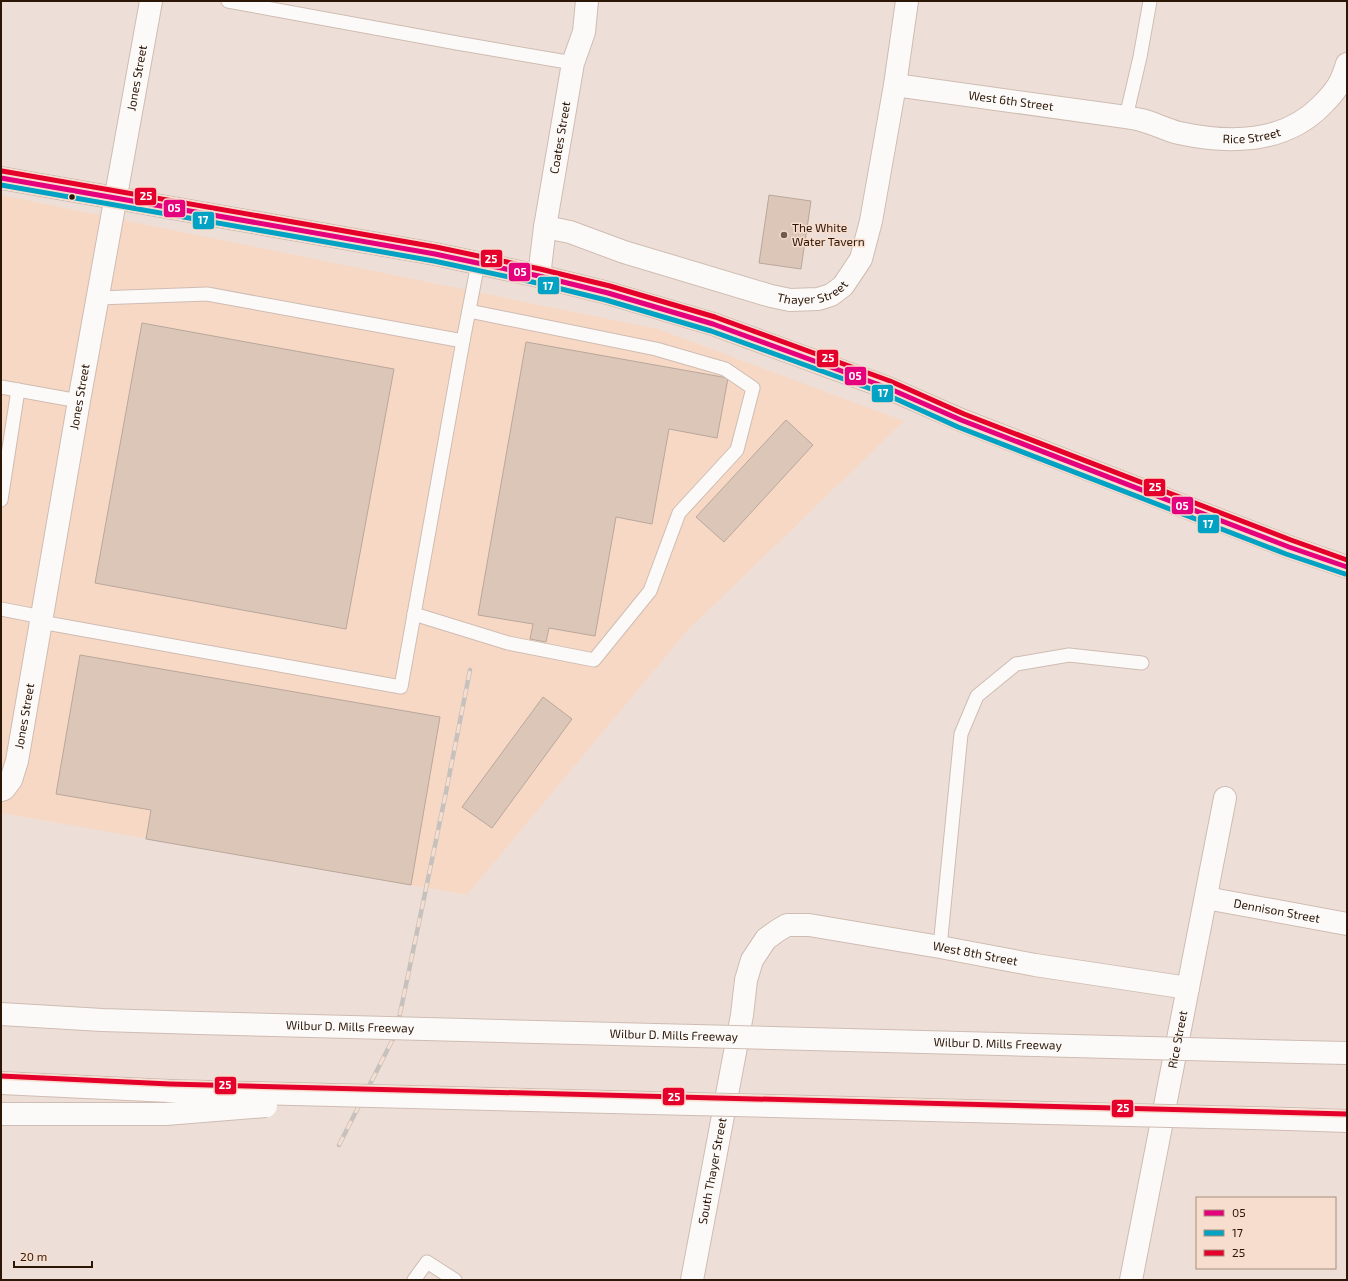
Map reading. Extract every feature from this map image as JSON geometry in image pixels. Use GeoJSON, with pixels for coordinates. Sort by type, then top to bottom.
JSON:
{"type":"FeatureCollection","features":[{"type":"Feature","properties":{"kind":"main road","name":"Jones Street"},"geometry":{"type":"LineString","coordinates":[[2,790],[11,780],[17,761],[79,401],[151,1]]}},
{"type":"Feature","properties":{"kind":"main road","name":"Coates Street"},"geometry":{"type":"LineString","coordinates":[[539,276],[545,227],[573,63],[584,32],[587,1]]}},
{"type":"Feature","properties":{"kind":"main road","name":"Thayer Street"},"geometry":{"type":"LineString","coordinates":[[545,227],[570,232],[624,252],[771,296],[790,300],[818,299],[831,295],[842,286],[861,258],[871,221],[895,85],[907,1]]}},
{"type":"Feature","properties":{"kind":"main road","name":"Rice Street"},"geometry":{"type":"LineString","coordinates":[[1126,117],[1142,120],[1178,132],[1207,138],[1240,140],[1266,136],[1291,128],[1313,114],[1334,92],[1342,80],[1347,64]]}},
{"type":"Feature","properties":{"kind":"main road","name":"West 6th Street"},"geometry":{"type":"LineString","coordinates":[[895,85],[1126,117]]}},
{"type":"Feature","properties":{"kind":"main road"},"geometry":{"type":"LineString","coordinates":[[1,178],[435,254],[539,276],[608,293],[713,324],[888,388],[961,420],[1289,547],[1347,567]]}},
{"type":"Feature","properties":{"kind":"main road","name":"Rice Street"},"geometry":{"type":"LineString","coordinates":[[1131,1280],[1226,798]]}},
{"type":"Feature","properties":{"kind":"main road","name":"Dennison Street"},"geometry":{"type":"LineString","coordinates":[[1206,898],[1347,924]]}},
{"type":"Feature","properties":{"kind":"main road","name":"West 8th Street"},"geometry":{"type":"LineString","coordinates":[[742,1015],[746,980],[752,960],[766,939],[787,925],[809,925],[940,946],[1035,965],[1188,988]]}},
{"type":"Feature","properties":{"kind":"main road"},"geometry":{"type":"LineString","coordinates":[[1,998],[102,1020]]}},
{"type":"Feature","properties":{"kind":"main road","name":"Wilbur D. Mills Freeway"},"geometry":{"type":"LineString","coordinates":[[1,1014],[102,1020],[200,1023],[1347,1053]]}},
{"type":"Feature","properties":{"kind":"main road","name":"South Thayer Street"},"geometry":{"type":"LineString","coordinates":[[692,1280],[742,1015]]}},
{"type":"Feature","properties":{"kind":"main road"},"geometry":{"type":"LineString","coordinates":[[1,1083],[170,1091],[381,1097],[1347,1121]]}},
{"type":"Feature","properties":{"kind":"main road"},"geometry":{"type":"LineString","coordinates":[[1,1114],[166,1114],[381,1097]]}},
{"type":"Feature","properties":{"kind":"lane"},"geometry":{"type":"LineString","coordinates":[[228,1],[457,44],[573,63]]}},
{"type":"Feature","properties":{"kind":"lane"},"geometry":{"type":"LineString","coordinates":[[1126,117],[1140,57],[1150,1]]}},
{"type":"Feature","properties":{"kind":"lane"},"geometry":{"type":"LineString","coordinates":[[1,609],[41,620],[401,687],[478,263]]}},
{"type":"Feature","properties":{"kind":"lane"},"geometry":{"type":"LineString","coordinates":[[98,298],[207,294],[463,341]]}},
{"type":"Feature","properties":{"kind":"lane"},"geometry":{"type":"LineString","coordinates":[[414,614],[508,643],[594,660],[650,591],[679,513],[737,450],[753,388],[725,369],[656,349],[469,311]]}},
{"type":"Feature","properties":{"kind":"lane"},"geometry":{"type":"LineString","coordinates":[[1,387],[79,401]]}},
{"type":"Feature","properties":{"kind":"lane"},"geometry":{"type":"LineString","coordinates":[[1,500],[18,390]]}},
{"type":"Feature","properties":{"kind":"lane"},"geometry":{"type":"LineString","coordinates":[[940,946],[960,734],[977,696],[1016,664],[1069,655],[1142,663]]}},
{"type":"Feature","properties":{"kind":"lane"},"geometry":{"type":"LineString","coordinates":[[414,1280],[427,1262],[455,1280]]}},
{"type":"Feature","properties":{"kind":"shaded area"},"geometry":{"type":"Polygon","coordinates":[[[1,195],[658,329],[904,421],[687,631],[467,895],[1,813],[1,195]]]}},
{"type":"Feature","properties":{"kind":"building","name":"The White Water Tavern"},"geometry":{"type":"Polygon","coordinates":[[[769,195],[811,201],[801,269],[759,263],[769,195]]]}},
{"type":"Feature","properties":{"kind":"building"},"geometry":{"type":"Polygon","coordinates":[[[142,323],[394,369],[346,629],[95,583],[142,323]]]}},
{"type":"Feature","properties":{"kind":"building"},"geometry":{"type":"Polygon","coordinates":[[[526,342],[728,378],[717,438],[669,429],[652,524],[616,517],[595,636],[549,628],[546,642],[530,639],[533,624],[478,615],[526,342]]]}},
{"type":"Feature","properties":{"kind":"building"},"geometry":{"type":"Polygon","coordinates":[[[786,420],[813,445],[724,542],[696,517],[786,420]]]}},
{"type":"Feature","properties":{"kind":"building"},"geometry":{"type":"Polygon","coordinates":[[[80,655],[440,717],[411,885],[146,839],[151,810],[56,794],[80,655]]]}},
{"type":"Feature","properties":{"kind":"building"},"geometry":{"type":"Polygon","coordinates":[[[543,697],[572,719],[492,828],[462,807],[543,697]]]}},
{"type":"Feature","properties":{"kind":"railway"},"geometry":{"type":"LineString","coordinates":[[339,1145],[396,1033],[470,670]]}},
{"type":"Feature","properties":{"kind":"transit line","name":"25"},"geometry":{"type":"LineString","coordinates":[[2,171],[436,247],[540,269],[610,286],[715,317],[890,381],[964,414],[1291,540],[1347,560]]}},
{"type":"Feature","properties":{"kind":"transit line","name":"05"},"geometry":{"type":"LineString","coordinates":[[1,178],[435,254],[539,276],[608,293],[713,324],[888,388],[961,420],[1289,547],[1347,567]]}},
{"type":"Feature","properties":{"kind":"transit line","name":"17"},"geometry":{"type":"LineString","coordinates":[[1,185],[434,261],[537,283],[606,300],[711,331],[885,394],[958,427],[1286,554],[1345,574]]}},
{"type":"Feature","properties":{"kind":"transit line","name":"25"},"geometry":{"type":"LineString","coordinates":[[1,1076],[170,1084],[1347,1114]]}},
{"type":"Feature","properties":{"kind":"place","name":"The White Water Tavern"},"geometry":{"type":"Point","coordinates":[784,235]}}]}
